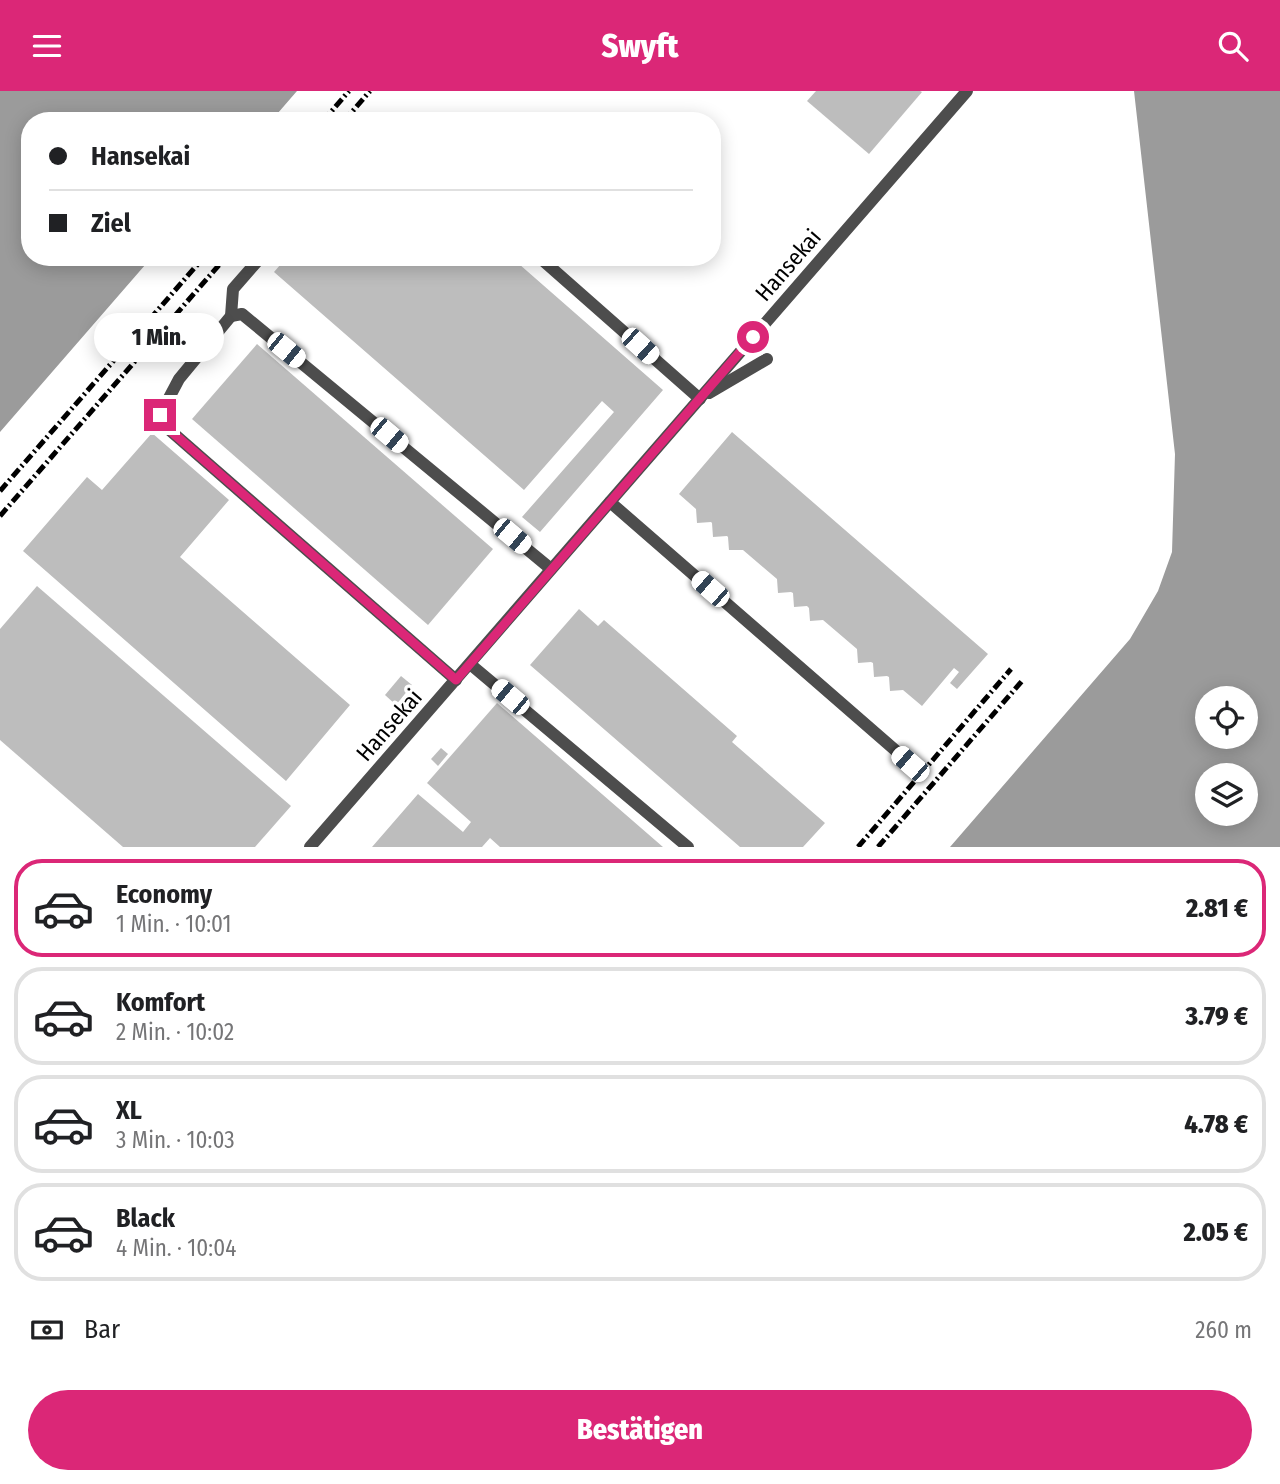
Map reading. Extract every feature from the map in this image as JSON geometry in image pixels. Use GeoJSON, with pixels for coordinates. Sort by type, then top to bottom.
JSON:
{"type":"FeatureCollection","features":[{"type":"Feature","properties":{"kind":"lane","name":"Hansekai"},"geometry":{"type":"LineString","coordinates":[[310,847],[967,91]]}},
{"type":"Feature","properties":{"kind":"lane"},"geometry":{"type":"LineString","coordinates":[[253,266],[233,289],[231,316],[178,379],[160,415],[165,426],[456,680]]}},
{"type":"Feature","properties":{"kind":"lane"},"geometry":{"type":"LineString","coordinates":[[549,266],[700,399],[766,359]]}},
{"type":"Feature","properties":{"kind":"lane"},"geometry":{"type":"LineString","coordinates":[[231,316],[242,314],[551,569]]}},
{"type":"Feature","properties":{"kind":"lane"},"geometry":{"type":"LineString","coordinates":[[610,502],[910,764]]}},
{"type":"Feature","properties":{"kind":"lane"},"geometry":{"type":"LineString","coordinates":[[470,664],[688,847]]}},
{"type":"Feature","properties":{"kind":"shaded area"},"geometry":{"type":"Polygon","coordinates":[[[0,91],[297,91],[279,112],[21,112],[21,266],[144,266],[0,432],[0,91]]]}},
{"type":"Feature","properties":{"kind":"shaded area"},"geometry":{"type":"Polygon","coordinates":[[[1134,91],[1280,91],[1280,847],[950,847],[1130,639],[1158,591],[1172,552],[1175,454],[1134,91]]]}},
{"type":"Feature","properties":{"kind":"building"},"geometry":{"type":"Polygon","coordinates":[[[816,91],[922,92],[869,154],[807,101],[816,91]]]}},
{"type":"Feature","properties":{"kind":"building"},"geometry":{"type":"Polygon","coordinates":[[[279,266],[521,266],[663,390],[540,532],[522,517],[614,412],[602,401],[524,490],[274,272],[279,266]]]}},
{"type":"Feature","properties":{"kind":"building"},"geometry":{"type":"Polygon","coordinates":[[[257,344],[493,549],[428,625],[192,419],[257,344]]]}},
{"type":"Feature","properties":{"kind":"building"},"geometry":{"type":"Polygon","coordinates":[[[732,432],[988,654],[957,689],[950,683],[959,672],[954,668],[922,706],[903,690],[890,691],[889,677],[874,677],[873,663],[858,663],[857,649],[823,620],[810,621],[807,606],[794,607],[793,593],[778,593],[777,579],[743,550],[729,550],[727,536],[713,537],[711,522],[697,523],[696,509],[679,494],[732,432]]]}},
{"type":"Feature","properties":{"kind":"building"},"geometry":{"type":"Polygon","coordinates":[[[152,433],[229,500],[180,557],[350,705],[286,781],[23,551],[87,477],[102,490],[152,433]]]}},
{"type":"Feature","properties":{"kind":"building"},"geometry":{"type":"Polygon","coordinates":[[[37,586],[291,806],[255,847],[123,847],[0,740],[0,629],[37,586]]]}},
{"type":"Feature","properties":{"kind":"building"},"geometry":{"type":"Polygon","coordinates":[[[579,609],[598,626],[604,620],[737,736],[732,742],[825,823],[803,847],[740,847],[530,665],[579,609]]]}},
{"type":"Feature","properties":{"kind":"building"},"geometry":{"type":"Polygon","coordinates":[[[401,676],[412,685],[396,705],[385,695],[401,676]]]}},
{"type":"Feature","properties":{"kind":"building"},"geometry":{"type":"Polygon","coordinates":[[[497,703],[663,847],[500,847],[490,838],[482,847],[372,847],[418,794],[463,832],[471,822],[427,783],[497,703]]]}},
{"type":"Feature","properties":{"kind":"building"},"geometry":{"type":"Polygon","coordinates":[[[441,748],[448,754],[438,766],[431,759],[441,748]]]}},
{"type":"Feature","properties":{"kind":"railway"},"geometry":{"type":"LineString","coordinates":[[331,112],[349,91]]}},
{"type":"Feature","properties":{"kind":"railway"},"geometry":{"type":"LineString","coordinates":[[352,112],[370,91]]}},
{"type":"Feature","properties":{"kind":"railway"},"geometry":{"type":"LineString","coordinates":[[0,491],[196,266]]}},
{"type":"Feature","properties":{"kind":"railway"},"geometry":{"type":"LineString","coordinates":[[0,516],[218,266]]}},
{"type":"Feature","properties":{"kind":"railway"},"geometry":{"type":"LineString","coordinates":[[858,847],[1011,669]]}},
{"type":"Feature","properties":{"kind":"railway"},"geometry":{"type":"LineString","coordinates":[[878,847],[1022,681]]}},
{"type":"Feature","properties":{"kind":"route"},"geometry":{"type":"LineString","coordinates":[[160,415],[165,426],[456,680],[753,337]]}}]}
